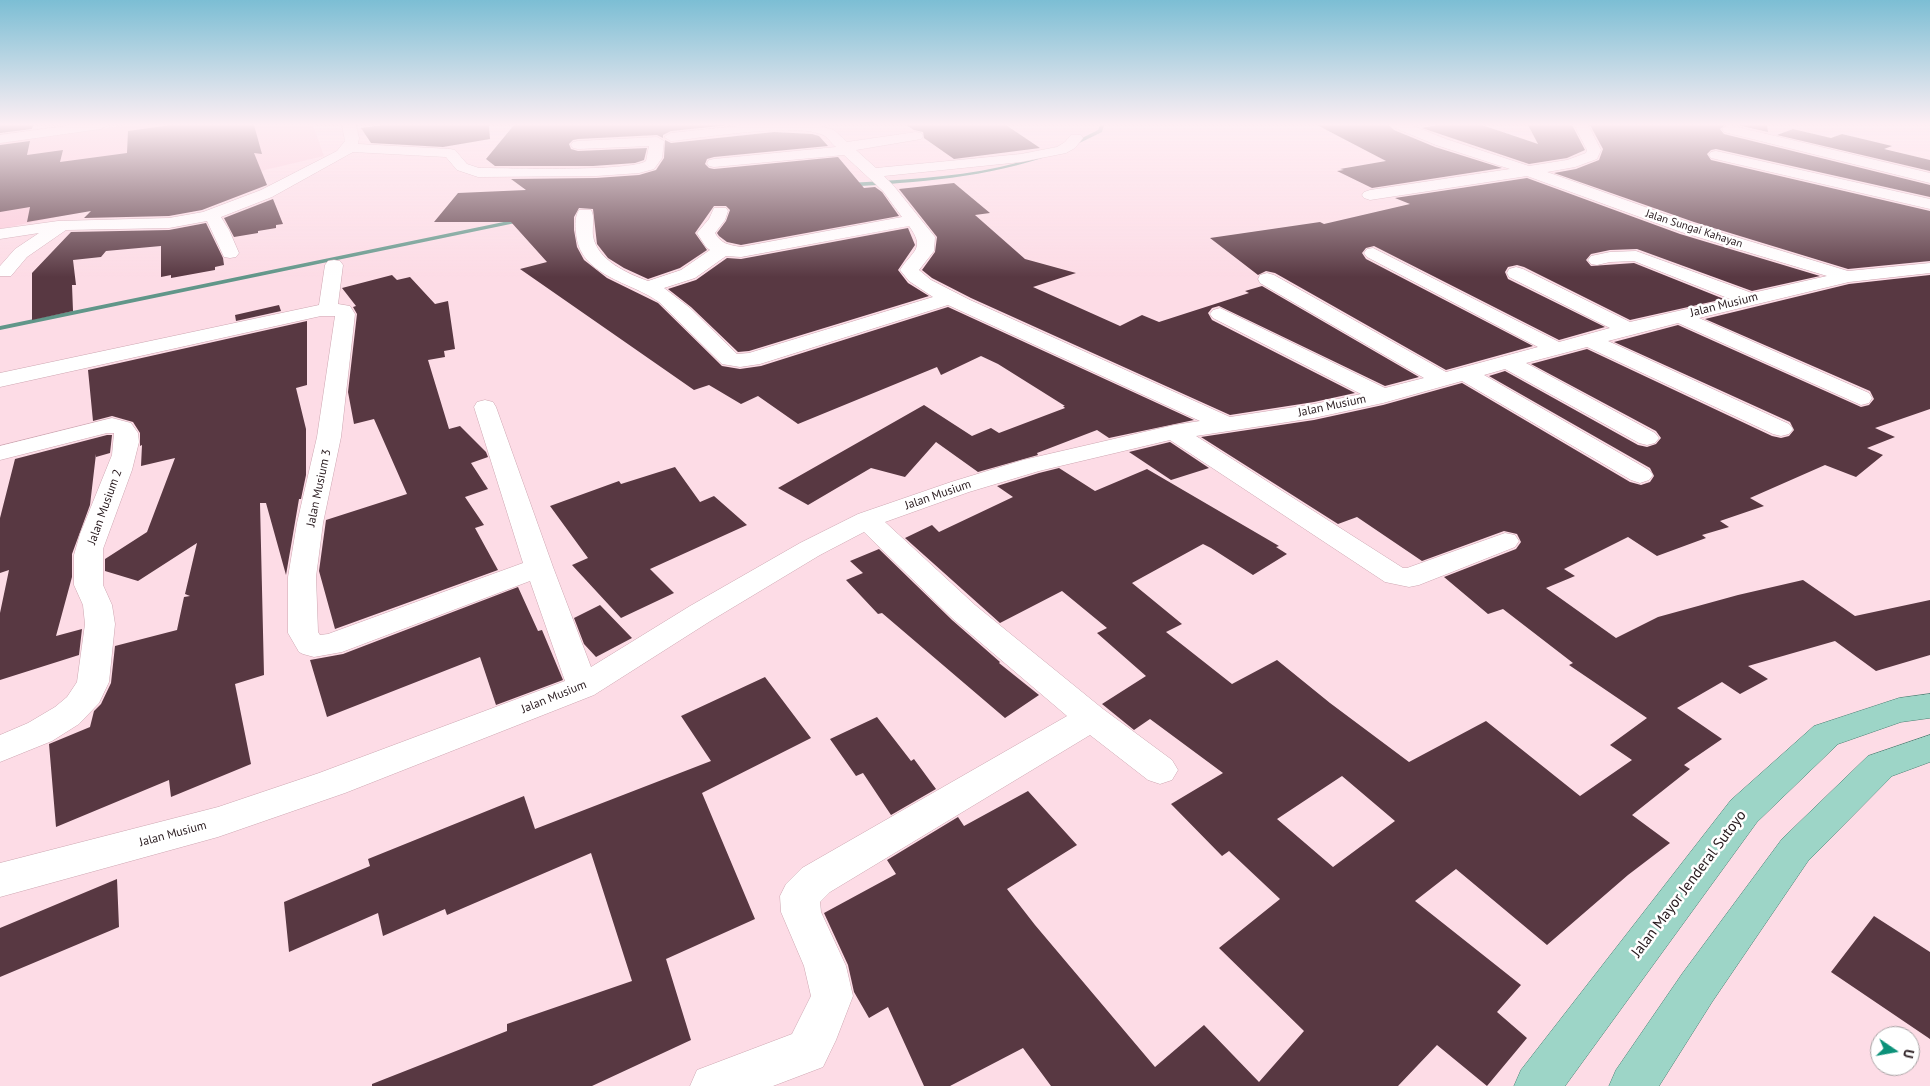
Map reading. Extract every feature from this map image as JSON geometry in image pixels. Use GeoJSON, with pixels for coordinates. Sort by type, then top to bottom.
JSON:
{"type":"FeatureCollection","features":[{"type":"Feature","properties":{"kind":"main road","name":"Jalan Mayor Jenderal Sutoyo"},"geometry":{"type":"LineString","coordinates":[[1537,1086],[1744,811],[1826,735],[1899,710],[1930,706]]}},
{"type":"Feature","properties":{"kind":"main road"},"geometry":{"type":"LineString","coordinates":[[1632,1086],[1697,988],[1795,850],[1880,766],[1930,748]]}},
{"type":"Feature","properties":{"kind":"street"},"geometry":{"type":"LineString","coordinates":[[0,234],[62,225],[157,224],[212,216],[250,201],[298,176]]}},
{"type":"Feature","properties":{"kind":"street"},"geometry":{"type":"LineString","coordinates":[[876,176],[926,237],[928,244],[926,252],[914,262],[909,270],[914,278],[950,298],[1095,366],[1230,425]]}},
{"type":"Feature","properties":{"kind":"street"},"geometry":{"type":"LineString","coordinates":[[880,180],[908,176]]}},
{"type":"Feature","properties":{"kind":"street"},"geometry":{"type":"LineString","coordinates":[[1370,195],[1497,176]]}},
{"type":"Feature","properties":{"kind":"street","name":"Jalan Sungai Kahayan"},"geometry":{"type":"LineString","coordinates":[[1541,176],[1687,228],[1849,276]]}},
{"type":"Feature","properties":{"kind":"street"},"geometry":{"type":"LineString","coordinates":[[1806,176],[1930,204]]}},
{"type":"Feature","properties":{"kind":"street"},"geometry":{"type":"LineString","coordinates":[[1793,185],[1866,206]]}},
{"type":"Feature","properties":{"kind":"street"},"geometry":{"type":"LineString","coordinates":[[720,211],[717,220],[706,233],[712,243],[722,250],[736,252],[757,250],[912,220]]}},
{"type":"Feature","properties":{"kind":"street"},"geometry":{"type":"LineString","coordinates":[[585,213],[586,243],[595,255],[625,278],[650,287],[678,308],[730,359],[740,361],[950,298]]}},
{"type":"Feature","properties":{"kind":"street"},"geometry":{"type":"LineString","coordinates":[[212,216],[222,230],[230,253]]}},
{"type":"Feature","properties":{"kind":"street"},"geometry":{"type":"LineString","coordinates":[[5,272],[20,253],[62,225]]}},
{"type":"Feature","properties":{"kind":"street"},"geometry":{"type":"LineString","coordinates":[[650,287],[688,274],[722,250]]}},
{"type":"Feature","properties":{"kind":"street"},"geometry":{"type":"LineString","coordinates":[[1373,253],[1557,349]]}},
{"type":"Feature","properties":{"kind":"street"},"geometry":{"type":"LineString","coordinates":[[1597,260],[1610,257],[1636,256],[1749,299]]}},
{"type":"Feature","properties":{"kind":"street"},"geometry":{"type":"LineString","coordinates":[[0,380],[328,309],[334,265]]}},
{"type":"Feature","properties":{"kind":"street","name":"Jalan Musium"},"geometry":{"type":"LineString","coordinates":[[0,880],[218,822],[332,783],[583,687],[701,613],[810,549],[867,520],[960,487],[1032,465],[1174,432],[1314,411],[1383,396],[1628,329],[1849,276],[1930,268]]}},
{"type":"Feature","properties":{"kind":"street"},"geometry":{"type":"LineString","coordinates":[[1516,273],[1628,329]]}},
{"type":"Feature","properties":{"kind":"street"},"geometry":{"type":"LineString","coordinates":[[1267,279],[1640,475]]}},
{"type":"Feature","properties":{"kind":"street","name":"Jalan Musium 3"},"geometry":{"type":"LineString","coordinates":[[328,309],[343,310],[345,314],[330,437],[310,523],[302,577],[303,633],[310,644],[319,646],[331,644],[539,567]]}},
{"type":"Feature","properties":{"kind":"street"},"geometry":{"type":"LineString","coordinates":[[1220,314],[1383,396]]}},
{"type":"Feature","properties":{"kind":"street"},"geometry":{"type":"LineString","coordinates":[[1679,316],[1861,398]]}},
{"type":"Feature","properties":{"kind":"street"},"geometry":{"type":"LineString","coordinates":[[1590,340],[1781,430]]}},
{"type":"Feature","properties":{"kind":"street"},"geometry":{"type":"LineString","coordinates":[[1508,362],[1647,438]]}},
{"type":"Feature","properties":{"kind":"street"},"geometry":{"type":"LineString","coordinates":[[485,407],[539,567],[583,687]]}},
{"type":"Feature","properties":{"kind":"street","name":"Jalan Musium 2"},"geometry":{"type":"LineString","coordinates":[[0,453],[106,426],[114,425],[123,428],[126,434],[125,448],[113,487],[90,545],[88,579],[91,592],[98,605],[101,625],[93,684],[75,710],[54,724],[0,750]]}},
{"type":"Feature","properties":{"kind":"street"},"geometry":{"type":"LineString","coordinates":[[1174,432],[1395,576],[1409,578],[1505,540]]}},
{"type":"Feature","properties":{"kind":"street"},"geometry":{"type":"LineString","coordinates":[[867,520],[964,612],[1091,718],[1160,770]]}},
{"type":"Feature","properties":{"kind":"street"},"geometry":{"type":"LineString","coordinates":[[713,1086],[807,1051],[822,1025],[832,996],[824,966],[801,912],[800,896],[816,880],[1091,718]]}},
{"type":"Feature","properties":{"kind":"shaded area"},"geometry":{"type":"Polygon","coordinates":[[[0,176],[241,176],[164,194],[0,229],[0,176]]]}},
{"type":"Feature","properties":{"kind":"building"},"geometry":{"type":"Polygon","coordinates":[[[0,176],[263,176],[267,185],[202,210],[169,216],[84,218],[91,211],[27,222],[30,207],[0,212],[0,176]]]}},
{"type":"Feature","properties":{"kind":"building"},"geometry":{"type":"Polygon","coordinates":[[[629,176],[854,176],[864,188],[875,187],[882,192],[899,216],[741,245],[727,242],[719,236],[717,233],[726,221],[730,210],[726,206],[714,206],[695,233],[707,250],[680,268],[648,279],[608,258],[597,244],[593,209],[579,208],[574,217],[574,230],[577,247],[584,260],[607,278],[658,303],[722,366],[740,369],[761,366],[948,307],[1194,420],[1109,438],[1097,430],[1037,453],[1038,455],[978,472],[936,442],[905,477],[871,468],[808,505],[778,488],[924,405],[972,436],[991,428],[999,433],[1065,408],[1063,406],[1065,406],[998,364],[981,356],[941,375],[937,367],[798,424],[758,396],[741,404],[709,385],[694,390],[520,269],[547,262],[511,222],[434,222],[458,193],[526,190],[511,179],[629,176]]]}},
{"type":"Feature","properties":{"kind":"building"},"geometry":{"type":"Polygon","coordinates":[[[1347,176],[1452,176],[1372,188],[1347,176]]]}},
{"type":"Feature","properties":{"kind":"building"},"geometry":{"type":"Polygon","coordinates":[[[1562,176],[1778,176],[1930,211],[1930,261],[1848,269],[1694,222],[1562,176]]]}},
{"type":"Feature","properties":{"kind":"building"},"geometry":{"type":"Polygon","coordinates":[[[1835,176],[1892,176],[1930,185],[1930,197],[1835,176]]]}},
{"type":"Feature","properties":{"kind":"building"},"geometry":{"type":"Polygon","coordinates":[[[1527,178],[1680,234],[1820,276],[1752,291],[1637,249],[1610,250],[1591,254],[1586,260],[1591,266],[1634,263],[1724,299],[1630,320],[1524,267],[1517,265],[1508,267],[1505,272],[1508,279],[1605,327],[1559,340],[1374,246],[1366,248],[1362,253],[1366,259],[1533,346],[1446,370],[1275,273],[1266,271],[1258,275],[1210,238],[1320,222],[1324,224],[1410,204],[1395,198],[1527,178]]]}},
{"type":"Feature","properties":{"kind":"building"},"geometry":{"type":"Polygon","coordinates":[[[954,183],[990,213],[975,215],[1025,259],[1076,273],[1033,287],[1120,326],[1142,315],[1159,322],[1249,293],[1245,291],[1262,286],[1419,377],[1385,386],[1219,306],[1212,308],[1208,313],[1212,320],[1355,393],[1314,402],[1230,415],[971,298],[932,278],[922,270],[935,252],[937,237],[899,189],[954,183]]]}},
{"type":"Feature","properties":{"kind":"building"},"geometry":{"type":"Polygon","coordinates":[[[273,199],[283,224],[276,225],[276,228],[258,231],[258,233],[234,237],[224,218],[273,199]]]}},
{"type":"Feature","properties":{"kind":"building"},"geometry":{"type":"Polygon","coordinates":[[[206,223],[223,258],[224,265],[215,267],[215,270],[171,278],[171,275],[161,277],[161,246],[106,251],[101,257],[73,260],[76,285],[72,285],[73,311],[32,320],[32,273],[71,232],[169,230],[206,223]]]}},
{"type":"Feature","properties":{"kind":"building"},"geometry":{"type":"Polygon","coordinates":[[[908,228],[915,245],[898,270],[908,283],[929,296],[749,351],[738,352],[691,307],[668,289],[696,280],[727,258],[741,259],[908,228]]]}},
{"type":"Feature","properties":{"kind":"building"},"geometry":{"type":"Polygon","coordinates":[[[392,275],[397,280],[410,277],[435,304],[448,301],[455,349],[444,351],[445,357],[428,360],[449,429],[460,426],[486,452],[488,457],[471,463],[488,489],[465,497],[484,525],[475,528],[498,570],[335,629],[319,571],[326,520],[407,494],[374,419],[354,424],[348,392],[357,314],[353,307],[356,306],[342,288],[392,275]]]}},
{"type":"Feature","properties":{"kind":"building"},"geometry":{"type":"Polygon","coordinates":[[[1930,275],[1930,409],[1875,428],[1895,437],[1867,448],[1883,455],[1856,477],[1825,465],[1750,498],[1764,506],[1720,521],[1729,527],[1702,535],[1706,538],[1657,556],[1628,537],[1564,569],[1575,576],[1546,588],[1616,638],[1658,617],[1738,595],[1803,580],[1855,616],[1930,600],[1930,655],[1876,671],[1835,641],[1748,666],[1768,679],[1740,694],[1722,682],[1677,708],[1722,739],[1684,765],[1690,769],[1632,815],[1670,843],[1628,875],[1547,945],[1456,869],[1415,901],[1521,985],[1497,1012],[1527,1038],[1487,1086],[1437,1045],[1398,1086],[1051,1086],[1023,1048],[950,1086],[924,1086],[888,1007],[869,1018],[854,992],[848,965],[824,913],[896,874],[887,860],[958,817],[964,826],[1028,791],[1077,845],[1007,889],[1155,1067],[1204,1025],[1259,1082],[1304,1031],[1219,948],[1280,899],[1229,851],[1222,856],[1171,804],[1223,773],[1150,719],[1134,730],[1102,704],[1146,676],[1097,633],[1107,628],[1062,591],[1000,623],[905,538],[932,525],[939,532],[1013,497],[997,486],[1039,473],[1059,468],[1095,491],[1147,469],[1279,546],[1276,547],[1287,554],[1253,575],[1203,544],[1132,583],[1182,624],[1166,632],[1232,684],[1277,660],[1330,703],[1409,762],[1486,721],[1580,796],[1632,760],[1610,745],[1647,718],[1569,665],[1573,663],[1503,609],[1488,614],[1444,577],[1516,549],[1521,542],[1517,534],[1504,531],[1422,561],[1357,517],[1338,524],[1201,437],[1314,420],[1383,405],[1462,383],[1630,482],[1641,485],[1650,482],[1654,476],[1650,468],[1489,376],[1505,371],[1638,445],[1647,447],[1656,444],[1661,438],[1656,431],[1531,364],[1587,349],[1772,436],[1781,438],[1789,436],[1794,430],[1790,422],[1614,342],[1678,325],[1861,407],[1869,405],[1874,399],[1870,391],[1705,319],[1849,284],[1930,275]],[[1342,776],[1277,819],[1333,867],[1395,821],[1342,776]]]}},
{"type":"Feature","properties":{"kind":"building"},"geometry":{"type":"Polygon","coordinates":[[[279,305],[281,311],[236,321],[235,315],[279,305]]]}},
{"type":"Feature","properties":{"kind":"building"},"geometry":{"type":"Polygon","coordinates":[[[307,321],[307,385],[296,388],[306,429],[306,475],[301,499],[299,499],[286,575],[266,503],[260,503],[264,675],[235,684],[251,764],[171,797],[169,780],[56,827],[49,744],[90,727],[94,711],[101,704],[111,683],[115,646],[177,630],[184,597],[190,596],[185,594],[197,543],[138,581],[105,571],[105,559],[147,532],[175,458],[141,466],[142,445],[140,446],[140,433],[133,422],[112,416],[93,421],[88,370],[307,321]]]}},
{"type":"Feature","properties":{"kind":"building"},"geometry":{"type":"Polygon","coordinates":[[[112,435],[110,453],[96,457],[96,454],[90,505],[72,554],[72,577],[56,636],[82,629],[79,655],[0,680],[0,613],[9,570],[0,573],[0,518],[15,459],[112,435]]]}},
{"type":"Feature","properties":{"kind":"building"},"geometry":{"type":"Polygon","coordinates":[[[1170,442],[1209,468],[1171,480],[1129,452],[1170,442]]]}},
{"type":"Feature","properties":{"kind":"building"},"geometry":{"type":"Polygon","coordinates":[[[675,467],[700,502],[714,496],[747,525],[650,569],[674,593],[621,618],[572,565],[588,558],[550,506],[619,481],[621,484],[675,467]]]}},
{"type":"Feature","properties":{"kind":"building"},"geometry":{"type":"Polygon","coordinates":[[[879,549],[999,663],[1039,695],[1005,718],[882,613],[878,614],[846,580],[863,573],[850,561],[879,549]]]}},
{"type":"Feature","properties":{"kind":"building"},"geometry":{"type":"Polygon","coordinates":[[[518,587],[538,631],[542,630],[563,680],[496,705],[480,657],[327,717],[310,660],[343,654],[518,587]]]}},
{"type":"Feature","properties":{"kind":"building"},"geometry":{"type":"Polygon","coordinates":[[[600,605],[632,638],[596,657],[584,644],[574,618],[600,605]]]}},
{"type":"Feature","properties":{"kind":"building"},"geometry":{"type":"Polygon","coordinates":[[[765,677],[811,738],[702,793],[755,919],[666,959],[691,1040],[592,1086],[372,1086],[372,1084],[507,1031],[507,1024],[632,981],[591,853],[447,915],[445,909],[383,936],[378,913],[289,952],[284,902],[370,866],[368,859],[524,796],[535,829],[711,761],[681,716],[765,677]]]}},
{"type":"Feature","properties":{"kind":"building"},"geometry":{"type":"Polygon","coordinates":[[[877,717],[911,761],[914,759],[936,789],[891,815],[863,773],[856,776],[830,739],[877,717]]]}},
{"type":"Feature","properties":{"kind":"building"},"geometry":{"type":"Polygon","coordinates":[[[117,879],[119,927],[0,977],[0,928],[117,879]]]}},
{"type":"Feature","properties":{"kind":"building"},"geometry":{"type":"Polygon","coordinates":[[[1874,916],[1930,952],[1930,1039],[1920,1032],[1920,1026],[1911,1026],[1831,972],[1874,916]]]}},
{"type":"Feature","properties":{"kind":"waterway"},"geometry":{"type":"LineString","coordinates":[[847,185],[960,176]]}},
{"type":"Feature","properties":{"kind":"waterway"},"geometry":{"type":"LineString","coordinates":[[0,328],[523,220]]}}]}
